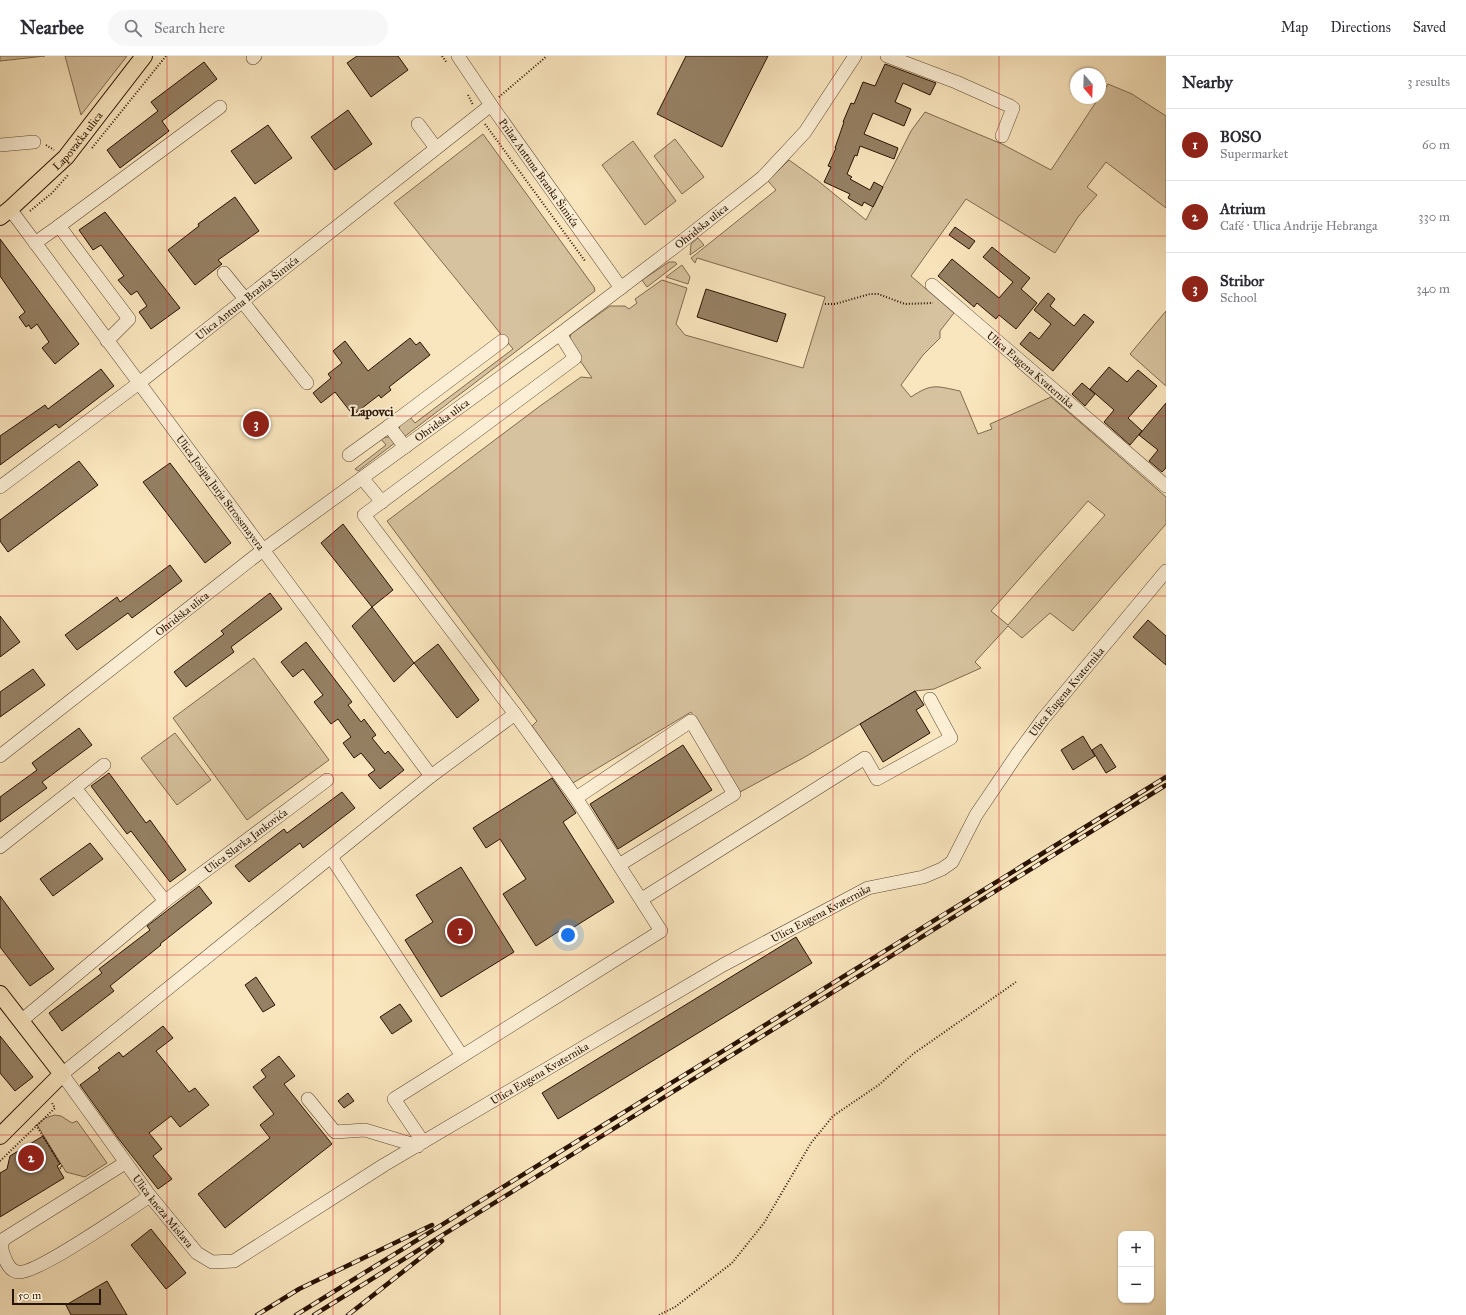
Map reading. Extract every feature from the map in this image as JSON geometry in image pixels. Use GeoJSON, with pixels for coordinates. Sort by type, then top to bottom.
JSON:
{"type":"FeatureCollection","features":[{"type":"Feature","properties":{"kind":"main road","name":"Lapovačka ulica"},"geometry":{"type":"LineString","coordinates":[[5,213],[66,157],[144,56]]}},
{"type":"Feature","properties":{"kind":"main road","name":"Ulica kneza Mislava"},"geometry":{"type":"LineString","coordinates":[[0,994],[62,1074]]}},
{"type":"Feature","properties":{"kind":"main road"},"geometry":{"type":"LineString","coordinates":[[0,1136],[62,1074]]}},
{"type":"Feature","properties":{"kind":"street","name":"Prilaz Antuna Branka Šimića"},"geometry":{"type":"LineString","coordinates":[[458,56],[491,105],[622,288]]}},
{"type":"Feature","properties":{"kind":"street","name":"Ohridska ulica"},"geometry":{"type":"LineString","coordinates":[[0,756],[263,550],[622,288],[763,177],[805,132],[855,56]]}},
{"type":"Feature","properties":{"kind":"street"},"geometry":{"type":"LineString","coordinates":[[887,56],[956,82],[1010,106],[1012,108],[1002,136]]}},
{"type":"Feature","properties":{"kind":"street","name":"Ulica Antuna Branka Šimića"},"geometry":{"type":"LineString","coordinates":[[1,484],[139,383],[491,105]]}},
{"type":"Feature","properties":{"kind":"street"},"geometry":{"type":"LineString","coordinates":[[35,243],[220,107]]}},
{"type":"Feature","properties":{"kind":"street"},"geometry":{"type":"LineString","coordinates":[[418,124],[436,148]]}},
{"type":"Feature","properties":{"kind":"street"},"geometry":{"type":"LineString","coordinates":[[0,145],[34,142]]}},
{"type":"Feature","properties":{"kind":"street","name":"Ulica Josipa Jurja Strossmayera"},"geometry":{"type":"LineString","coordinates":[[5,213],[35,243],[432,776]]}},
{"type":"Feature","properties":{"kind":"street"},"geometry":{"type":"LineString","coordinates":[[59,226],[129,320],[107,341]]}},
{"type":"Feature","properties":{"kind":"street"},"geometry":{"type":"LineString","coordinates":[[224,273],[308,383]]}},
{"type":"Feature","properties":{"kind":"street","name":"Ulica Eugena Kvaternika"},"geometry":{"type":"LineString","coordinates":[[932,285],[1166,486]]}},
{"type":"Feature","properties":{"kind":"street"},"geometry":{"type":"LineString","coordinates":[[421,1144],[394,1099],[660,931],[642,899],[576,798],[515,714],[364,515],[575,358],[560,334]]}},
{"type":"Feature","properties":{"kind":"street"},"geometry":{"type":"LineString","coordinates":[[349,455],[502,341]]}},
{"type":"Feature","properties":{"kind":"street"},"geometry":{"type":"LineString","coordinates":[[389,426],[405,447]]}},
{"type":"Feature","properties":{"kind":"street"},"geometry":{"type":"LineString","coordinates":[[362,478],[382,502]]}},
{"type":"Feature","properties":{"kind":"street","name":"Ulica Eugena Kvaternika"},"geometry":{"type":"LineString","coordinates":[[384,1165],[723,965],[868,888],[923,877],[947,866],[952,862],[976,814],[1043,719],[1166,571]]}},
{"type":"Feature","properties":{"kind":"street"},"geometry":{"type":"LineString","coordinates":[[642,899],[865,758],[877,779],[952,738],[930,699]]}},
{"type":"Feature","properties":{"kind":"street"},"geometry":{"type":"LineString","coordinates":[[62,1074],[432,776],[515,714]]}},
{"type":"Feature","properties":{"kind":"street"},"geometry":{"type":"LineString","coordinates":[[576,798],[691,722],[734,794],[619,864]]}},
{"type":"Feature","properties":{"kind":"street"},"geometry":{"type":"LineString","coordinates":[[0,847],[104,765]]}},
{"type":"Feature","properties":{"kind":"street","name":"Ulica Slavka Jankovića"},"geometry":{"type":"LineString","coordinates":[[21,1022],[165,901],[327,780]]}},
{"type":"Feature","properties":{"kind":"street"},"geometry":{"type":"LineString","coordinates":[[75,788],[165,901]]}},
{"type":"Feature","properties":{"kind":"street"},"geometry":{"type":"LineString","coordinates":[[331,857],[462,1056]]}},
{"type":"Feature","properties":{"kind":"street","name":"Ulica kneza Mislava"},"geometry":{"type":"LineString","coordinates":[[62,1074],[150,1196],[197,1253],[212,1262],[234,1261],[384,1165]]}},
{"type":"Feature","properties":{"kind":"street"},"geometry":{"type":"LineString","coordinates":[[308,1098],[335,1132],[365,1130],[421,1144]]}},
{"type":"Feature","properties":{"kind":"street"},"geometry":{"type":"LineString","coordinates":[[125,1163],[4,1239],[1,1246],[2,1254],[12,1270],[26,1272],[47,1262],[150,1196]]}},
{"type":"Feature","properties":{"kind":"path"},"geometry":{"type":"LineString","coordinates":[[442,56],[451,68]]}},
{"type":"Feature","properties":{"kind":"path"},"geometry":{"type":"LineString","coordinates":[[491,105],[547,56]]}},
{"type":"Feature","properties":{"kind":"path"},"geometry":{"type":"LineString","coordinates":[[467,92],[472,105],[509,159],[586,262]]}},
{"type":"Feature","properties":{"kind":"path"},"geometry":{"type":"LineString","coordinates":[[825,304],[835,304],[870,294],[878,294],[904,304],[953,302]]}},
{"type":"Feature","properties":{"kind":"path"},"geometry":{"type":"LineString","coordinates":[[659,1315],[675,1307],[732,1263],[764,1223],[810,1143],[834,1116],[880,1084],[913,1054],[1016,982]]}},
{"type":"Feature","properties":{"kind":"path"},"geometry":{"type":"LineString","coordinates":[[0,1162],[55,1108],[44,1092]]}},
{"type":"Feature","properties":{"kind":"path"},"geometry":{"type":"LineString","coordinates":[[36,1125],[62,1167],[59,1169]]}},
{"type":"Feature","properties":{"kind":"shaded area"},"geometry":{"type":"Polygon","coordinates":[[[0,56],[45,56],[0,61],[0,56]]]}},
{"type":"Feature","properties":{"kind":"shaded area"},"geometry":{"type":"Polygon","coordinates":[[[65,56],[127,56],[81,115],[65,56]]]}},
{"type":"Feature","properties":{"kind":"shaded area"},"geometry":{"type":"Polygon","coordinates":[[[1108,84],[1132,94],[1166,116],[1166,208],[1106,162],[1087,187],[1097,195],[1078,217],[1055,253],[966,199],[911,276],[954,313],[940,331],[940,338],[923,355],[901,385],[911,397],[924,389],[934,387],[960,391],[978,434],[992,429],[990,424],[1051,397],[1166,497],[1166,524],[1073,631],[1050,613],[1022,638],[1008,626],[975,662],[981,668],[934,689],[915,691],[805,757],[740,792],[691,712],[573,783],[532,726],[537,721],[387,521],[581,377],[592,378],[570,346],[569,340],[571,334],[610,306],[625,306],[629,309],[637,303],[635,299],[662,280],[687,288],[676,324],[685,335],[803,368],[825,297],[697,258],[695,263],[691,258],[776,190],[768,181],[789,160],[817,180],[866,220],[911,131],[925,112],[1002,144],[1051,170],[1095,104],[1106,104],[1106,87],[1108,84]],[[1088,501],[991,611],[1008,625],[1105,515],[1088,501]]]}},
{"type":"Feature","properties":{"kind":"shaded area"},"geometry":{"type":"Polygon","coordinates":[[[483,134],[594,287],[595,291],[404,437],[399,431],[400,424],[410,417],[415,423],[513,349],[394,203],[483,134]]]}},
{"type":"Feature","properties":{"kind":"shaded area"},"geometry":{"type":"Polygon","coordinates":[[[675,139],[704,177],[682,194],[654,156],[675,139]]]}},
{"type":"Feature","properties":{"kind":"shaded area"},"geometry":{"type":"Polygon","coordinates":[[[633,141],[676,201],[645,225],[602,165],[633,141]]]}},
{"type":"Feature","properties":{"kind":"shaded area"},"geometry":{"type":"Polygon","coordinates":[[[698,238],[704,245],[690,255],[691,244],[698,238]]]}},
{"type":"Feature","properties":{"kind":"shaded area"},"geometry":{"type":"Polygon","coordinates":[[[669,262],[675,262],[677,264],[647,287],[642,280],[669,262]]]}},
{"type":"Feature","properties":{"kind":"shaded area"},"geometry":{"type":"Polygon","coordinates":[[[682,265],[690,277],[688,284],[666,277],[682,265]]]}},
{"type":"Feature","properties":{"kind":"shaded area"},"geometry":{"type":"Polygon","coordinates":[[[1166,311],[1166,386],[1130,354],[1166,311]]]}},
{"type":"Feature","properties":{"kind":"shaded area"},"geometry":{"type":"Polygon","coordinates":[[[391,437],[396,442],[358,471],[355,469],[386,445],[381,439],[391,437]]]}},
{"type":"Feature","properties":{"kind":"shaded area"},"geometry":{"type":"Polygon","coordinates":[[[254,658],[329,760],[247,820],[173,718],[254,658]]]}},
{"type":"Feature","properties":{"kind":"shaded area"},"geometry":{"type":"Polygon","coordinates":[[[175,733],[211,780],[177,805],[141,758],[175,733]]]}},
{"type":"Feature","properties":{"kind":"shaded area"},"geometry":{"type":"Polygon","coordinates":[[[55,1115],[61,1116],[72,1123],[77,1121],[107,1163],[85,1177],[66,1172],[37,1125],[45,1118],[55,1115]]]}},
{"type":"Feature","properties":{"kind":"building"},"geometry":{"type":"Polygon","coordinates":[[[357,56],[398,56],[408,70],[371,97],[347,63],[357,56]]]}},
{"type":"Feature","properties":{"kind":"building"},"geometry":{"type":"Polygon","coordinates":[[[686,56],[768,56],[722,147],[657,114],[686,56]]]}},
{"type":"Feature","properties":{"kind":"building"},"geometry":{"type":"Polygon","coordinates":[[[204,62],[217,79],[162,121],[169,131],[120,168],[107,150],[158,111],[151,102],[204,62]]]}},
{"type":"Feature","properties":{"kind":"building"},"geometry":{"type":"Polygon","coordinates":[[[885,64],[936,83],[930,95],[903,83],[895,102],[911,109],[904,126],[873,113],[864,134],[898,148],[894,159],[860,146],[857,156],[855,155],[847,174],[852,177],[850,179],[870,190],[874,182],[883,187],[873,207],[864,202],[862,206],[848,198],[850,194],[824,182],[831,167],[828,166],[836,148],[843,122],[851,103],[854,104],[863,82],[875,86],[885,64]]]}},
{"type":"Feature","properties":{"kind":"building"},"geometry":{"type":"Polygon","coordinates":[[[348,110],[372,144],[335,170],[311,137],[348,110]]]}},
{"type":"Feature","properties":{"kind":"building"},"geometry":{"type":"Polygon","coordinates":[[[268,125],[292,158],[255,184],[231,151],[268,125]]]}},
{"type":"Feature","properties":{"kind":"building"},"geometry":{"type":"Polygon","coordinates":[[[235,197],[259,231],[218,260],[222,264],[195,285],[168,250],[199,226],[198,224],[235,197]]]}},
{"type":"Feature","properties":{"kind":"building"},"geometry":{"type":"Polygon","coordinates":[[[105,212],[180,308],[151,329],[139,312],[147,306],[137,291],[131,295],[118,280],[124,276],[101,245],[93,250],[79,230],[105,212]]]}},
{"type":"Feature","properties":{"kind":"building"},"geometry":{"type":"Polygon","coordinates":[[[955,227],[975,241],[969,249],[949,235],[955,227]]]}},
{"type":"Feature","properties":{"kind":"building"},"geometry":{"type":"Polygon","coordinates":[[[0,239],[79,344],[55,364],[42,348],[49,342],[37,324],[31,329],[29,325],[26,327],[19,317],[25,312],[0,276],[0,239]]]}},
{"type":"Feature","properties":{"kind":"building"},"geometry":{"type":"Polygon","coordinates":[[[992,247],[1030,278],[1021,289],[1037,303],[1016,329],[999,315],[996,319],[977,303],[974,307],[938,276],[952,259],[999,298],[1013,282],[983,257],[992,247]]]}},
{"type":"Feature","properties":{"kind":"building"},"geometry":{"type":"Polygon","coordinates":[[[706,289],[786,314],[777,342],[697,317],[706,289]]]}},
{"type":"Feature","properties":{"kind":"building"},"geometry":{"type":"Polygon","coordinates":[[[1048,293],[1055,299],[1050,306],[1074,326],[1084,314],[1094,322],[1053,371],[1020,344],[1030,332],[1039,339],[1051,324],[1034,310],[1048,293]]]}},
{"type":"Feature","properties":{"kind":"building"},"geometry":{"type":"Polygon","coordinates":[[[410,338],[416,345],[420,342],[430,355],[389,387],[391,390],[381,398],[379,395],[353,415],[335,392],[321,403],[313,393],[331,378],[328,374],[342,363],[333,351],[345,341],[368,371],[410,338]]]}},
{"type":"Feature","properties":{"kind":"building"},"geometry":{"type":"Polygon","coordinates":[[[1109,367],[1127,382],[1138,370],[1157,386],[1128,418],[1142,431],[1130,445],[1104,422],[1114,410],[1090,389],[1109,367]]]}},
{"type":"Feature","properties":{"kind":"building"},"geometry":{"type":"Polygon","coordinates":[[[101,369],[114,386],[59,428],[56,424],[0,465],[0,436],[45,405],[48,409],[101,369]]]}},
{"type":"Feature","properties":{"kind":"building"},"geometry":{"type":"Polygon","coordinates":[[[1082,383],[1095,394],[1085,406],[1072,394],[1082,383]]]}},
{"type":"Feature","properties":{"kind":"building"},"geometry":{"type":"Polygon","coordinates":[[[1166,403],[1166,468],[1162,472],[1149,461],[1158,450],[1139,435],[1166,403]]]}},
{"type":"Feature","properties":{"kind":"building"},"geometry":{"type":"Polygon","coordinates":[[[79,461],[98,485],[8,552],[0,541],[0,520],[79,461]]]}},
{"type":"Feature","properties":{"kind":"building"},"geometry":{"type":"Polygon","coordinates":[[[170,463],[231,543],[205,563],[143,482],[170,463]]]}},
{"type":"Feature","properties":{"kind":"building"},"geometry":{"type":"Polygon","coordinates":[[[343,524],[393,590],[372,607],[321,543],[343,524]]]}},
{"type":"Feature","properties":{"kind":"building"},"geometry":{"type":"Polygon","coordinates":[[[170,565],[182,581],[132,618],[128,613],[77,650],[65,635],[117,597],[120,602],[170,565]]]}},
{"type":"Feature","properties":{"kind":"building"},"geometry":{"type":"Polygon","coordinates":[[[270,593],[282,609],[231,647],[234,652],[186,687],[174,672],[224,634],[221,631],[270,593]]]}},
{"type":"Feature","properties":{"kind":"building"},"geometry":{"type":"Polygon","coordinates":[[[372,607],[414,663],[394,682],[352,626],[372,607]]]}},
{"type":"Feature","properties":{"kind":"building"},"geometry":{"type":"Polygon","coordinates":[[[0,616],[20,642],[0,657],[0,616]]]}},
{"type":"Feature","properties":{"kind":"building"},"geometry":{"type":"Polygon","coordinates":[[[1148,620],[1166,636],[1166,665],[1133,637],[1148,620]]]}},
{"type":"Feature","properties":{"kind":"building"},"geometry":{"type":"Polygon","coordinates":[[[306,642],[352,702],[348,705],[361,722],[364,719],[376,735],[372,738],[385,754],[388,751],[404,770],[380,789],[368,775],[375,770],[361,753],[354,758],[343,743],[351,737],[338,719],[331,724],[314,702],[323,695],[303,669],[293,677],[281,662],[306,642]]]}},
{"type":"Feature","properties":{"kind":"building"},"geometry":{"type":"Polygon","coordinates":[[[438,644],[479,700],[457,718],[414,663],[438,644]]]}},
{"type":"Feature","properties":{"kind":"building"},"geometry":{"type":"Polygon","coordinates":[[[33,669],[45,685],[0,717],[0,692],[33,669]]]}},
{"type":"Feature","properties":{"kind":"building"},"geometry":{"type":"Polygon","coordinates":[[[915,691],[924,705],[916,710],[930,733],[883,762],[860,724],[915,691]]]}},
{"type":"Feature","properties":{"kind":"building"},"geometry":{"type":"Polygon","coordinates":[[[79,728],[92,745],[42,782],[47,788],[0,822],[0,797],[37,770],[32,763],[79,728]]]}},
{"type":"Feature","properties":{"kind":"building"},"geometry":{"type":"Polygon","coordinates":[[[1083,736],[1095,756],[1073,770],[1061,750],[1083,736]]]}},
{"type":"Feature","properties":{"kind":"building"},"geometry":{"type":"Polygon","coordinates":[[[1101,744],[1116,767],[1106,773],[1092,750],[1101,744]]]}},
{"type":"Feature","properties":{"kind":"building"},"geometry":{"type":"Polygon","coordinates":[[[683,745],[712,790],[618,849],[590,804],[683,745]]]}},
{"type":"Feature","properties":{"kind":"building"},"geometry":{"type":"Polygon","coordinates":[[[109,773],[146,823],[150,820],[186,870],[170,882],[131,831],[127,834],[91,786],[109,773]]]}},
{"type":"Feature","properties":{"kind":"building"},"geometry":{"type":"Polygon","coordinates":[[[552,778],[576,813],[563,822],[614,902],[566,932],[564,928],[536,946],[503,894],[526,879],[500,839],[486,848],[473,828],[552,778]]]}},
{"type":"Feature","properties":{"kind":"building"},"geometry":{"type":"Polygon","coordinates":[[[342,792],[355,808],[303,848],[300,843],[249,882],[235,866],[284,829],[287,833],[342,792]]]}},
{"type":"Feature","properties":{"kind":"building"},"geometry":{"type":"Polygon","coordinates":[[[90,843],[103,859],[53,896],[40,879],[90,843]]]}},
{"type":"Feature","properties":{"kind":"building"},"geometry":{"type":"Polygon","coordinates":[[[461,867],[514,952],[441,997],[405,940],[433,922],[416,895],[461,867]]]}},
{"type":"Feature","properties":{"kind":"building"},"geometry":{"type":"Polygon","coordinates":[[[199,886],[212,903],[110,986],[114,991],[62,1031],[49,1013],[102,973],[99,969],[150,930],[147,926],[199,886]]]}},
{"type":"Feature","properties":{"kind":"building"},"geometry":{"type":"Polygon","coordinates":[[[0,896],[54,969],[30,986],[0,947],[0,896]]]}},
{"type":"Feature","properties":{"kind":"building"},"geometry":{"type":"Polygon","coordinates":[[[796,937],[812,963],[558,1119],[542,1093],[796,937]]]}},
{"type":"Feature","properties":{"kind":"building"},"geometry":{"type":"Polygon","coordinates":[[[256,977],[275,1005],[263,1012],[245,985],[256,977]]]}},
{"type":"Feature","properties":{"kind":"building"},"geometry":{"type":"Polygon","coordinates":[[[400,1004],[412,1021],[392,1034],[380,1017],[400,1004]]]}},
{"type":"Feature","properties":{"kind":"building"},"geometry":{"type":"Polygon","coordinates":[[[163,1026],[173,1038],[156,1051],[189,1092],[195,1088],[209,1105],[180,1127],[171,1116],[149,1133],[162,1149],[153,1156],[172,1179],[158,1189],[118,1138],[80,1085],[100,1070],[98,1068],[119,1052],[123,1057],[163,1026]]]}},
{"type":"Feature","properties":{"kind":"building"},"geometry":{"type":"Polygon","coordinates":[[[0,1036],[33,1077],[15,1091],[0,1073],[0,1036]]]}},
{"type":"Feature","properties":{"kind":"building"},"geometry":{"type":"Polygon","coordinates":[[[279,1056],[295,1076],[284,1084],[332,1144],[225,1228],[198,1194],[270,1138],[260,1125],[274,1114],[253,1087],[266,1077],[261,1070],[279,1056]]]}},
{"type":"Feature","properties":{"kind":"building"},"geometry":{"type":"Polygon","coordinates":[[[348,1093],[354,1101],[344,1108],[338,1101],[348,1093]]]}},
{"type":"Feature","properties":{"kind":"building"},"geometry":{"type":"Polygon","coordinates":[[[43,1136],[60,1164],[57,1166],[64,1178],[0,1217],[0,1173],[7,1169],[10,1156],[43,1136]]]}},
{"type":"Feature","properties":{"kind":"building"},"geometry":{"type":"Polygon","coordinates":[[[151,1229],[186,1273],[166,1289],[131,1245],[151,1229]]]}},
{"type":"Feature","properties":{"kind":"building"},"geometry":{"type":"Polygon","coordinates":[[[107,1281],[127,1315],[71,1315],[66,1305],[107,1281]]]}},
{"type":"Feature","properties":{"kind":"railway"},"geometry":{"type":"LineString","coordinates":[[296,1315],[1166,777]]}},
{"type":"Feature","properties":{"kind":"railway"},"geometry":{"type":"LineString","coordinates":[[314,1315],[1166,785]]}},
{"type":"Feature","properties":{"kind":"railway"},"geometry":{"type":"LineString","coordinates":[[257,1315],[299,1289],[432,1225]]}},
{"type":"Feature","properties":{"kind":"railway"},"geometry":{"type":"LineString","coordinates":[[348,1315],[442,1241]]}},
{"type":"Feature","properties":{"kind":"place","name":"Stribor"},"geometry":{"type":"Point","coordinates":[256,424]}},
{"type":"Feature","properties":{"kind":"place","name":"BOSO"},"geometry":{"type":"Point","coordinates":[460,931]}},
{"type":"Feature","properties":{"kind":"place","name":"Atrium"},"geometry":{"type":"Point","coordinates":[31,1158]}},
{"type":"Feature","properties":{"kind":"district","name":"Lapovci"},"geometry":{"type":"Point","coordinates":[372,411]}}]}
